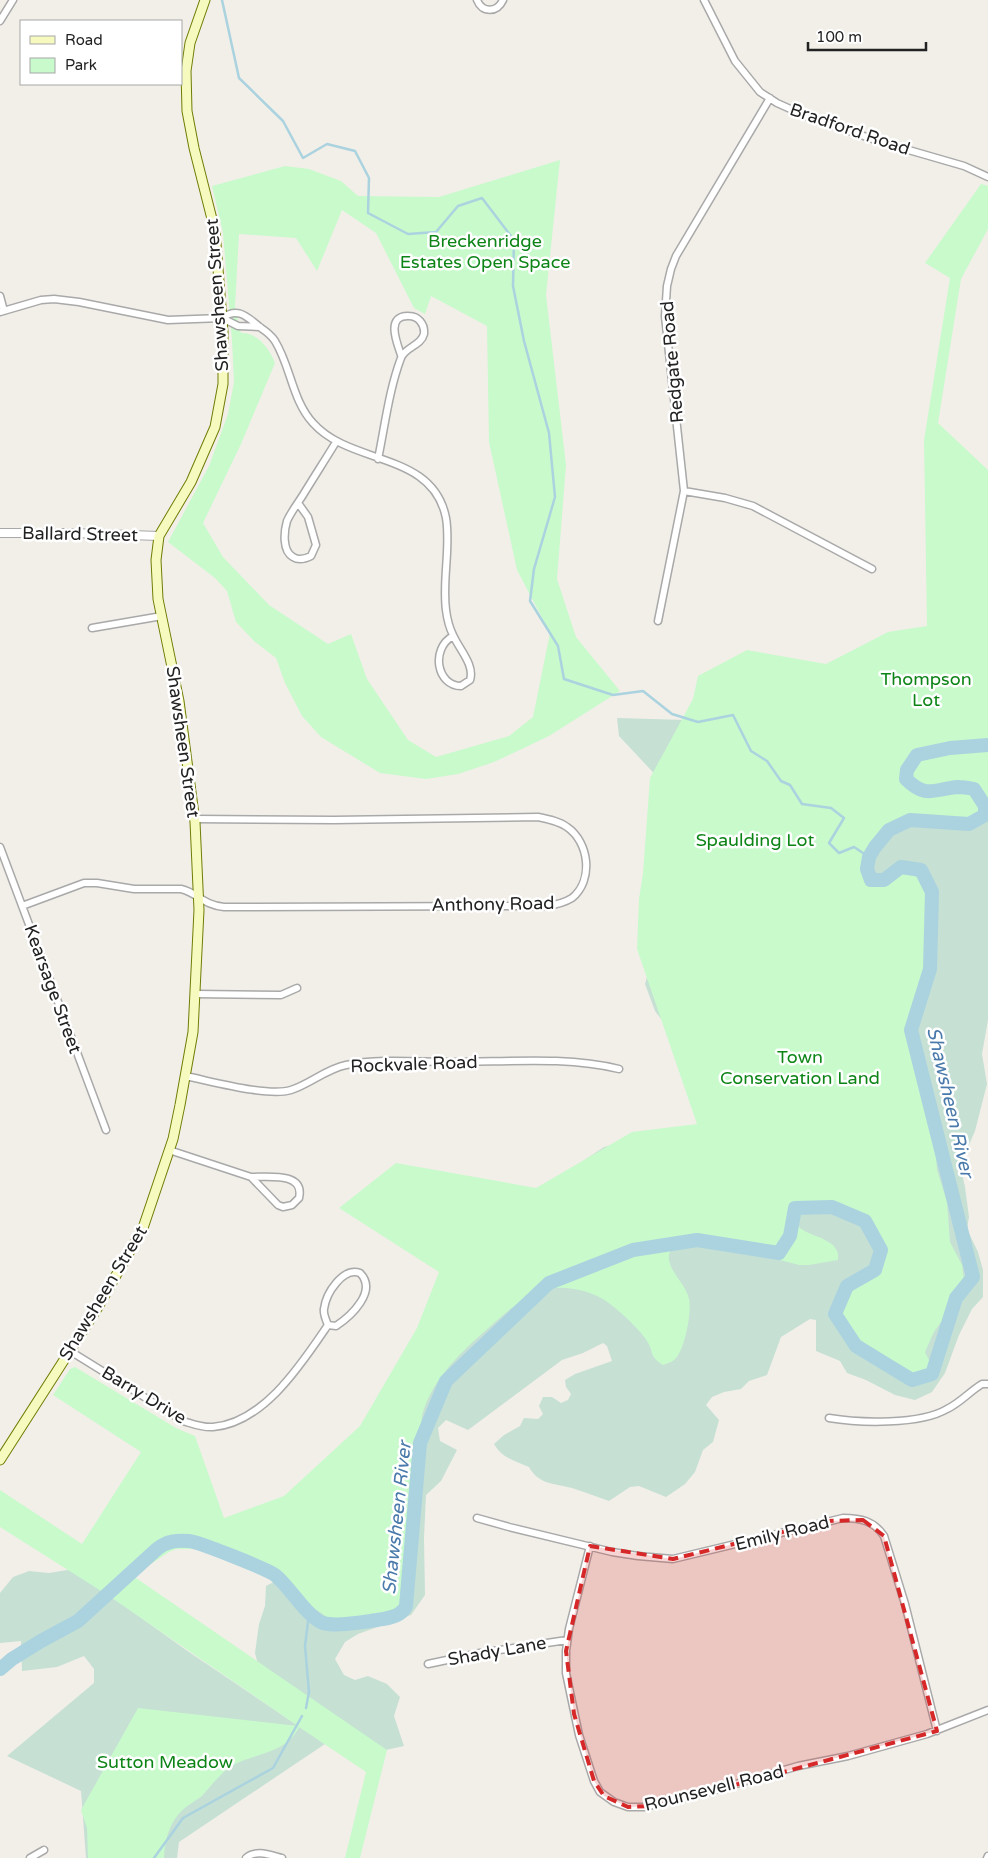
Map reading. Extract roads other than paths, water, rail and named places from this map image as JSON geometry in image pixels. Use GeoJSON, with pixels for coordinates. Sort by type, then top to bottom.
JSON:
{"type":"FeatureCollection","features":[{"type":"Feature","properties":{"kind":"main road","name":"Shawsheen Street"},"geometry":{"type":"LineString","coordinates":[[0,1460],[70,1351],[144,1228],[169,1150],[186,1076],[193,1032],[199,899],[195,819],[180,701],[158,599],[156,560],[159,536],[191,482],[215,427],[223,384],[222,318],[215,231],[194,148],[187,111],[186,72],[190,43],[205,0]]}},
{"type":"Feature","properties":{"kind":"street"},"geometry":{"type":"LineString","coordinates":[[0,20],[13,0]]}},
{"type":"Feature","properties":{"kind":"street"},"geometry":{"type":"LineString","coordinates":[[477,0],[482,8],[490,10],[499,7],[503,0]]}},
{"type":"Feature","properties":{"kind":"street","name":"Bradford Road"},"geometry":{"type":"LineString","coordinates":[[704,0],[735,61],[760,92],[777,103],[806,116],[881,142],[964,166],[988,177]]}},
{"type":"Feature","properties":{"kind":"street","name":"Redgate Road"},"geometry":{"type":"LineString","coordinates":[[658,621],[684,491],[665,316],[667,286],[676,256],[698,222],[770,98]]}},
{"type":"Feature","properties":{"kind":"street"},"geometry":{"type":"LineString","coordinates":[[0,296],[2,312],[41,300],[54,299],[79,302],[168,320],[222,318],[238,326],[260,327]]}},
{"type":"Feature","properties":{"kind":"street"},"geometry":{"type":"LineString","coordinates":[[222,318],[230,313],[238,313],[251,319],[275,341],[304,411],[318,429],[336,442],[401,466],[415,473],[428,483],[441,503],[446,526],[445,600],[448,620],[453,636],[472,672],[470,680],[461,686],[453,685],[449,682],[440,668],[438,659],[441,647],[446,640],[453,636]]}},
{"type":"Feature","properties":{"kind":"street"},"geometry":{"type":"LineString","coordinates":[[378,458],[402,355],[394,334],[395,324],[404,316],[414,316],[420,320],[423,326],[423,336],[420,341],[402,355]]}},
{"type":"Feature","properties":{"kind":"street"},"geometry":{"type":"LineString","coordinates":[[298,503],[308,517],[316,545],[311,556],[302,559],[296,559],[289,554],[286,548],[285,538],[288,519],[336,442]]}},
{"type":"Feature","properties":{"kind":"street"},"geometry":{"type":"LineString","coordinates":[[684,491],[725,498],[753,506],[872,569]]}},
{"type":"Feature","properties":{"kind":"street","name":"Ballard Street"},"geometry":{"type":"LineString","coordinates":[[0,533],[159,536]]}},
{"type":"Feature","properties":{"kind":"street"},"geometry":{"type":"LineString","coordinates":[[92,628],[162,616]]}},
{"type":"Feature","properties":{"kind":"street","name":"Anthony Road"},"geometry":{"type":"LineString","coordinates":[[22,906],[84,883],[97,882],[134,890],[188,891],[214,906],[555,905],[571,898],[581,888],[586,867],[586,854],[579,839],[566,826],[538,817],[334,820],[195,819]]}},
{"type":"Feature","properties":{"kind":"street","name":"Kearsage Street"},"geometry":{"type":"LineString","coordinates":[[0,847],[106,1130]]}},
{"type":"Feature","properties":{"kind":"street"},"geometry":{"type":"LineString","coordinates":[[196,994],[281,995],[297,988]]}},
{"type":"Feature","properties":{"kind":"street","name":"Rockvale Road"},"geometry":{"type":"LineString","coordinates":[[186,1076],[273,1091],[290,1090],[306,1084],[323,1073],[346,1064],[377,1062],[553,1062],[602,1065],[619,1069]]}},
{"type":"Feature","properties":{"kind":"street"},"geometry":{"type":"LineString","coordinates":[[169,1150],[252,1177],[290,1179],[300,1188],[299,1198],[288,1207],[278,1205],[252,1177]]}},
{"type":"Feature","properties":{"kind":"street"},"geometry":{"type":"LineString","coordinates":[[350,1272],[360,1273],[364,1276],[366,1292],[358,1305],[346,1319],[336,1326],[328,1325],[324,1309],[332,1291],[341,1277],[350,1272]]}},
{"type":"Feature","properties":{"kind":"street","name":"Barry Drive"},"geometry":{"type":"LineString","coordinates":[[70,1351],[183,1421],[198,1426],[213,1427],[237,1422],[273,1395],[309,1354],[328,1325]]}},
{"type":"Feature","properties":{"kind":"street"},"geometry":{"type":"LineString","coordinates":[[829,1418],[847,1421],[879,1422],[934,1414],[946,1411],[982,1384],[988,1384]]}},
{"type":"Feature","properties":{"kind":"street","name":"Emily Road"},"geometry":{"type":"LineString","coordinates":[[477,1518],[510,1528],[590,1546],[638,1556],[673,1560],[843,1518],[857,1518],[871,1522],[884,1536],[905,1604],[936,1731]]}},
{"type":"Feature","properties":{"kind":"street","name":"Rounsevell Road"},"geometry":{"type":"LineString","coordinates":[[590,1546],[568,1640],[566,1673],[579,1735],[590,1770],[600,1792],[608,1799],[624,1806],[638,1808],[657,1805],[798,1766],[872,1750],[936,1731],[988,1710]]}},
{"type":"Feature","properties":{"kind":"street","name":"Shady Lane"},"geometry":{"type":"LineString","coordinates":[[428,1664],[480,1653],[568,1640]]}},
{"type":"Feature","properties":{"kind":"street"},"geometry":{"type":"LineString","coordinates":[[30,1858],[44,1850]]}},
{"type":"Feature","properties":{"kind":"street"},"geometry":{"type":"LineString","coordinates":[[246,1858],[250,1854],[257,1853],[282,1858]]}},
{"type":"Feature","properties":{"kind":"waterway"},"geometry":{"type":"LineString","coordinates":[[222,0],[239,78],[283,121],[303,158],[327,144],[355,151],[369,178],[368,213],[408,234],[436,232],[458,206],[482,198],[514,240],[513,286],[524,341],[549,433],[555,497],[534,569],[530,601],[558,646],[564,679],[613,695],[643,691],[672,714],[698,722],[733,715],[751,751],[767,761],[781,781],[790,785],[802,804],[831,808],[844,818],[829,843],[839,853],[854,847],[869,857]]}},
{"type":"Feature","properties":{"kind":"waterway","name":"Shawsheen River"},"geometry":{"type":"LineString","coordinates":[[0,1669],[41,1641],[78,1621],[157,1549],[164,1544],[176,1541],[189,1541],[206,1546],[275,1575],[311,1615],[323,1623],[357,1623],[398,1615],[406,1606],[420,1443],[446,1381],[549,1283],[633,1250],[697,1240],[779,1253],[790,1236],[795,1208],[832,1207],[865,1221],[881,1250],[875,1270],[847,1286],[835,1314],[856,1346],[912,1380],[932,1374],[956,1298],[973,1277],[911,1030],[930,969],[932,892],[921,870],[901,867],[884,880],[871,880],[867,869],[869,857],[889,830],[910,820],[969,824],[985,815],[985,806],[974,789],[958,787],[925,791],[919,789],[906,779],[907,770],[917,755],[950,748],[988,745]]}},
{"type":"Feature","properties":{"kind":"waterway"},"geometry":{"type":"LineString","coordinates":[[306,1708],[309,1692],[305,1646],[309,1614]]}},
{"type":"Feature","properties":{"kind":"waterway"},"geometry":{"type":"LineString","coordinates":[[154,1858],[183,1818],[273,1768],[302,1716]]}},
{"type":"Feature","properties":{"kind":"park label","name":"Breckenridge Estates Open Space"},"geometry":{"type":"Point","coordinates":[485,251]}},
{"type":"Feature","properties":{"kind":"park label","name":"Thompson Lot"},"geometry":{"type":"Point","coordinates":[926,690]}},
{"type":"Feature","properties":{"kind":"park label","name":"Spaulding Lot"},"geometry":{"type":"Point","coordinates":[755,840]}},
{"type":"Feature","properties":{"kind":"park label","name":"Town Conservation Land"},"geometry":{"type":"Point","coordinates":[800,1067]}},
{"type":"Feature","properties":{"kind":"park label","name":"Sutton Meadow"},"geometry":{"type":"Point","coordinates":[165,1762]}}]}
